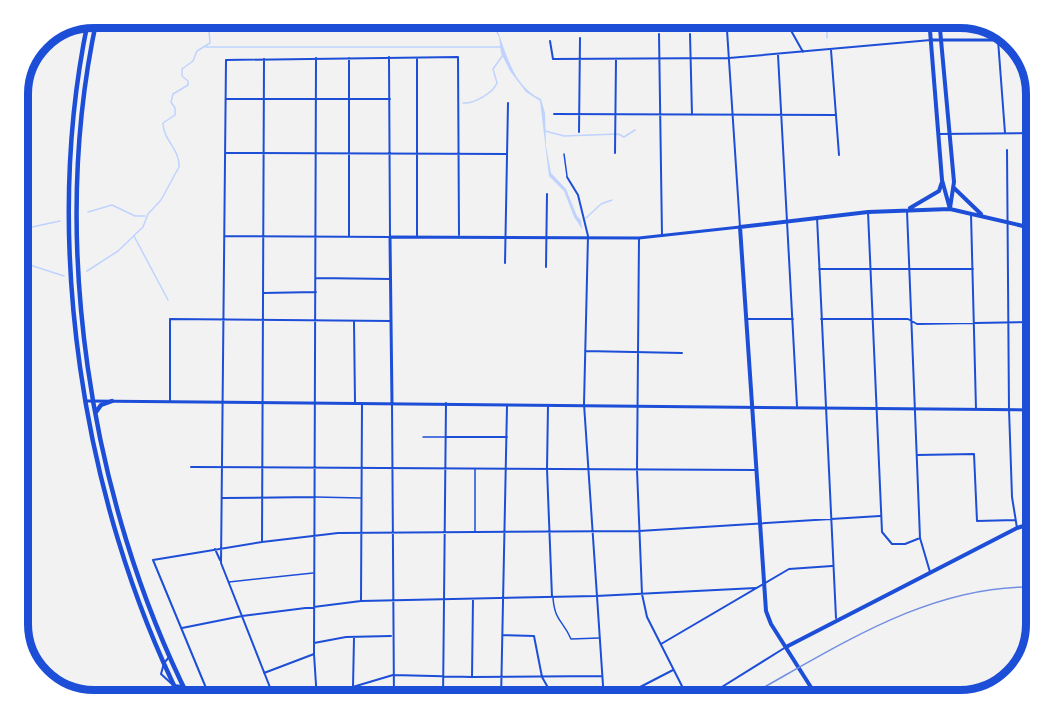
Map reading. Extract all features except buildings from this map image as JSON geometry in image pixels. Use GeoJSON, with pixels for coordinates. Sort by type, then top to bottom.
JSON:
{"type":"FeatureCollection","features":[{"type":"Feature","properties":{"kind":"highway"},"geometry":{"type":"LineString","coordinates":[[95,28],[82,125],[77,221],[84,332],[104,463],[132,558],[185,690]]}},
{"type":"Feature","properties":{"kind":"highway"},"geometry":{"type":"LineString","coordinates":[[86,29],[73,137],[69,222],[72,291],[85,401],[96,464],[125,564],[176,690]]}},
{"type":"Feature","properties":{"kind":"highway"},"geometry":{"type":"LineString","coordinates":[[96,412],[101,405],[112,401]]}},
{"type":"Feature","properties":{"kind":"main road"},"geometry":{"type":"LineString","coordinates":[[930,28],[942,180],[950,209]]}},
{"type":"Feature","properties":{"kind":"main road"},"geometry":{"type":"LineString","coordinates":[[940,28],[954,187],[950,209]]}},
{"type":"Feature","properties":{"kind":"main road"},"geometry":{"type":"LineString","coordinates":[[907,210],[939,191],[942,180]]}},
{"type":"Feature","properties":{"kind":"main road"},"geometry":{"type":"LineString","coordinates":[[954,187],[982,215]]}},
{"type":"Feature","properties":{"kind":"main road"},"geometry":{"type":"LineString","coordinates":[[813,690],[767,616],[740,227],[868,212],[950,209],[1026,226]]}},
{"type":"Feature","properties":{"kind":"main road"},"geometry":{"type":"LineString","coordinates":[[786,647],[836,618],[1026,525]]}},
{"type":"Feature","properties":{"kind":"street"},"geometry":{"type":"LineString","coordinates":[[790,28],[803,52]]}},
{"type":"Feature","properties":{"kind":"street"},"geometry":{"type":"LineString","coordinates":[[224,236],[506,235],[639,238],[740,227],[727,30]]}},
{"type":"Feature","properties":{"kind":"street"},"geometry":{"type":"LineString","coordinates":[[659,34],[662,236]]}},
{"type":"Feature","properties":{"kind":"street"},"geometry":{"type":"LineString","coordinates":[[690,34],[692,115]]}},
{"type":"Feature","properties":{"kind":"street"},"geometry":{"type":"LineString","coordinates":[[579,132],[580,38]]}},
{"type":"Feature","properties":{"kind":"street"},"geometry":{"type":"LineString","coordinates":[[550,41],[553,60],[729,58],[931,40],[996,40]]}},
{"type":"Feature","properties":{"kind":"street"},"geometry":{"type":"LineString","coordinates":[[998,42],[1005,133]]}},
{"type":"Feature","properties":{"kind":"street"},"geometry":{"type":"LineString","coordinates":[[831,49],[839,155]]}},
{"type":"Feature","properties":{"kind":"street"},"geometry":{"type":"LineString","coordinates":[[777,55],[797,406]]}},
{"type":"Feature","properties":{"kind":"street"},"geometry":{"type":"LineString","coordinates":[[389,57],[394,690]]}},
{"type":"Feature","properties":{"kind":"street"},"geometry":{"type":"LineString","coordinates":[[417,57],[417,236]]}},
{"type":"Feature","properties":{"kind":"street"},"geometry":{"type":"LineString","coordinates":[[221,563],[226,60],[458,57],[459,235]]}},
{"type":"Feature","properties":{"kind":"street"},"geometry":{"type":"LineString","coordinates":[[316,58],[314,654],[316,690]]}},
{"type":"Feature","properties":{"kind":"street"},"geometry":{"type":"LineString","coordinates":[[349,58],[349,237]]}},
{"type":"Feature","properties":{"kind":"street"},"geometry":{"type":"LineString","coordinates":[[262,542],[264,59]]}},
{"type":"Feature","properties":{"kind":"street"},"geometry":{"type":"LineString","coordinates":[[615,153],[616,59]]}},
{"type":"Feature","properties":{"kind":"street"},"geometry":{"type":"LineString","coordinates":[[226,99],[390,99]]}},
{"type":"Feature","properties":{"kind":"street"},"geometry":{"type":"LineString","coordinates":[[505,263],[508,103]]}},
{"type":"Feature","properties":{"kind":"street"},"geometry":{"type":"LineString","coordinates":[[554,114],[836,115]]}},
{"type":"Feature","properties":{"kind":"street"},"geometry":{"type":"LineString","coordinates":[[939,134],[1026,133]]}},
{"type":"Feature","properties":{"kind":"street"},"geometry":{"type":"LineString","coordinates":[[1007,150],[1009,409],[1017,528]]}},
{"type":"Feature","properties":{"kind":"street"},"geometry":{"type":"LineString","coordinates":[[225,153],[507,154]]}},
{"type":"Feature","properties":{"kind":"street"},"geometry":{"type":"LineString","coordinates":[[567,177],[578,195],[588,236],[584,404],[603,690]]}},
{"type":"Feature","properties":{"kind":"street"},"geometry":{"type":"LineString","coordinates":[[546,267],[547,194]]}},
{"type":"Feature","properties":{"kind":"street"},"geometry":{"type":"LineString","coordinates":[[907,210],[920,538],[930,572]]}},
{"type":"Feature","properties":{"kind":"street"},"geometry":{"type":"LineString","coordinates":[[868,212],[882,532],[892,544],[899,545],[920,538]]}},
{"type":"Feature","properties":{"kind":"street"},"geometry":{"type":"LineString","coordinates":[[971,213],[976,409]]}},
{"type":"Feature","properties":{"kind":"street"},"geometry":{"type":"LineString","coordinates":[[817,217],[836,618]]}},
{"type":"Feature","properties":{"kind":"street"},"geometry":{"type":"LineString","coordinates":[[639,238],[637,470],[642,594],[647,617],[684,690]]}},
{"type":"Feature","properties":{"kind":"street"},"geometry":{"type":"LineString","coordinates":[[819,269],[973,269]]}},
{"type":"Feature","properties":{"kind":"street"},"geometry":{"type":"LineString","coordinates":[[316,278],[391,279]]}},
{"type":"Feature","properties":{"kind":"street"},"geometry":{"type":"LineString","coordinates":[[263,293],[316,292]]}},
{"type":"Feature","properties":{"kind":"street"},"geometry":{"type":"LineString","coordinates":[[745,319],[793,319]]}},
{"type":"Feature","properties":{"kind":"street"},"geometry":{"type":"LineString","coordinates":[[821,319],[1026,322]]}},
{"type":"Feature","properties":{"kind":"street"},"geometry":{"type":"LineString","coordinates":[[170,401],[170,320],[391,321]]}},
{"type":"Feature","properties":{"kind":"street"},"geometry":{"type":"LineString","coordinates":[[354,321],[355,403]]}},
{"type":"Feature","properties":{"kind":"street"},"geometry":{"type":"LineString","coordinates":[[585,351],[682,353]]}},
{"type":"Feature","properties":{"kind":"street"},"geometry":{"type":"LineString","coordinates":[[85,401],[1026,410]]}},
{"type":"Feature","properties":{"kind":"street"},"geometry":{"type":"LineString","coordinates":[[362,403],[362,601]]}},
{"type":"Feature","properties":{"kind":"street"},"geometry":{"type":"LineString","coordinates":[[443,690],[446,404]]}},
{"type":"Feature","properties":{"kind":"street"},"geometry":{"type":"LineString","coordinates":[[501,690],[507,404]]}},
{"type":"Feature","properties":{"kind":"street"},"geometry":{"type":"LineString","coordinates":[[548,404],[547,469],[552,597]]}},
{"type":"Feature","properties":{"kind":"street"},"geometry":{"type":"LineString","coordinates":[[446,437],[507,437]]}},
{"type":"Feature","properties":{"kind":"street"},"geometry":{"type":"LineString","coordinates":[[917,455],[974,454],[977,521],[1015,520]]}},
{"type":"Feature","properties":{"kind":"street"},"geometry":{"type":"LineString","coordinates":[[191,467],[756,470]]}},
{"type":"Feature","properties":{"kind":"street"},"geometry":{"type":"LineString","coordinates":[[222,498],[315,497]]}},
{"type":"Feature","properties":{"kind":"street"},"geometry":{"type":"LineString","coordinates":[[207,690],[153,560],[215,548],[362,531],[550,533],[639,531],[880,516]]}},
{"type":"Feature","properties":{"kind":"street"},"geometry":{"type":"LineString","coordinates":[[215,548],[271,690]]}},
{"type":"Feature","properties":{"kind":"street"},"geometry":{"type":"LineString","coordinates":[[660,645],[789,569],[832,566]]}},
{"type":"Feature","properties":{"kind":"street"},"geometry":{"type":"LineString","coordinates":[[182,628],[242,616],[362,601],[596,596],[756,588]]}},
{"type":"Feature","properties":{"kind":"street"},"geometry":{"type":"LineString","coordinates":[[472,678],[473,599]]}},
{"type":"Feature","properties":{"kind":"street"},"geometry":{"type":"LineString","coordinates":[[503,635],[534,636],[542,677],[549,690]]}},
{"type":"Feature","properties":{"kind":"street"},"geometry":{"type":"LineString","coordinates":[[314,643],[354,637],[393,636]]}},
{"type":"Feature","properties":{"kind":"street"},"geometry":{"type":"LineString","coordinates":[[353,687],[354,637]]}},
{"type":"Feature","properties":{"kind":"street"},"geometry":{"type":"LineString","coordinates":[[717,690],[786,647]]}},
{"type":"Feature","properties":{"kind":"street"},"geometry":{"type":"LineString","coordinates":[[264,673],[314,654]]}},
{"type":"Feature","properties":{"kind":"street"},"geometry":{"type":"LineString","coordinates":[[164,663],[170,656]]}},
{"type":"Feature","properties":{"kind":"street"},"geometry":{"type":"LineString","coordinates":[[634,690],[673,670]]}},
{"type":"Feature","properties":{"kind":"street"},"geometry":{"type":"LineString","coordinates":[[342,690],[393,675],[472,678],[602,676]]}},
{"type":"Feature","properties":{"kind":"street"},"geometry":{"type":"LineString","coordinates":[[173,685],[183,686]]}},
{"type":"Feature","properties":{"kind":"lane"},"geometry":{"type":"LineString","coordinates":[[564,154],[567,177]]}},
{"type":"Feature","properties":{"kind":"lane"},"geometry":{"type":"LineString","coordinates":[[423,436],[446,437]]}},
{"type":"Feature","properties":{"kind":"lane"},"geometry":{"type":"LineString","coordinates":[[475,468],[475,533]]}},
{"type":"Feature","properties":{"kind":"lane"},"geometry":{"type":"LineString","coordinates":[[315,497],[362,498]]}},
{"type":"Feature","properties":{"kind":"lane"},"geometry":{"type":"LineString","coordinates":[[228,582],[314,573]]}},
{"type":"Feature","properties":{"kind":"lane"},"geometry":{"type":"LineString","coordinates":[[552,597],[554,614],[567,627],[572,639],[599,638]]}},
{"type":"Feature","properties":{"kind":"water"},"geometry":{"type":"Polygon","coordinates":[[[494,28],[497,28],[515,74],[530,92],[541,99],[545,113],[546,146],[551,173],[566,189],[577,216],[581,220],[582,229],[574,217],[564,191],[549,176],[540,101],[526,92],[510,71],[501,53],[499,37],[494,28]]]}},
{"type":"Feature","properties":{"kind":"waterway"},"geometry":{"type":"LineString","coordinates":[[87,271],[118,251],[143,227],[148,214],[161,200],[179,167],[177,155],[166,135],[163,123],[175,115],[175,108],[171,102],[173,94],[188,85],[188,81],[182,76],[182,69],[193,61],[197,51],[210,43],[209,28]]}},
{"type":"Feature","properties":{"kind":"waterway"},"geometry":{"type":"LineString","coordinates":[[827,28],[827,38]]}},
{"type":"Feature","properties":{"kind":"waterway"},"geometry":{"type":"LineString","coordinates":[[206,47],[501,47]]}},
{"type":"Feature","properties":{"kind":"waterway"},"geometry":{"type":"LineString","coordinates":[[463,103],[478,100],[495,87],[497,83],[493,69],[503,55]]}},
{"type":"Feature","properties":{"kind":"waterway"},"geometry":{"type":"LineString","coordinates":[[545,131],[564,136],[618,134],[624,137],[635,130]]}},
{"type":"Feature","properties":{"kind":"waterway"},"geometry":{"type":"LineString","coordinates":[[586,218],[601,204],[612,200]]}},
{"type":"Feature","properties":{"kind":"waterway"},"geometry":{"type":"LineString","coordinates":[[88,212],[112,205],[135,216],[145,216]]}},
{"type":"Feature","properties":{"kind":"waterway"},"geometry":{"type":"LineString","coordinates":[[29,228],[60,221]]}},
{"type":"Feature","properties":{"kind":"waterway"},"geometry":{"type":"LineString","coordinates":[[134,236],[168,300]]}},
{"type":"Feature","properties":{"kind":"waterway"},"geometry":{"type":"LineString","coordinates":[[29,267],[30,265],[64,276]]}},
{"type":"Feature","properties":{"kind":"railway"},"geometry":{"type":"LineString","coordinates":[[759,690],[846,641],[919,608],[957,596],[996,589],[1026,588]]}}]}
